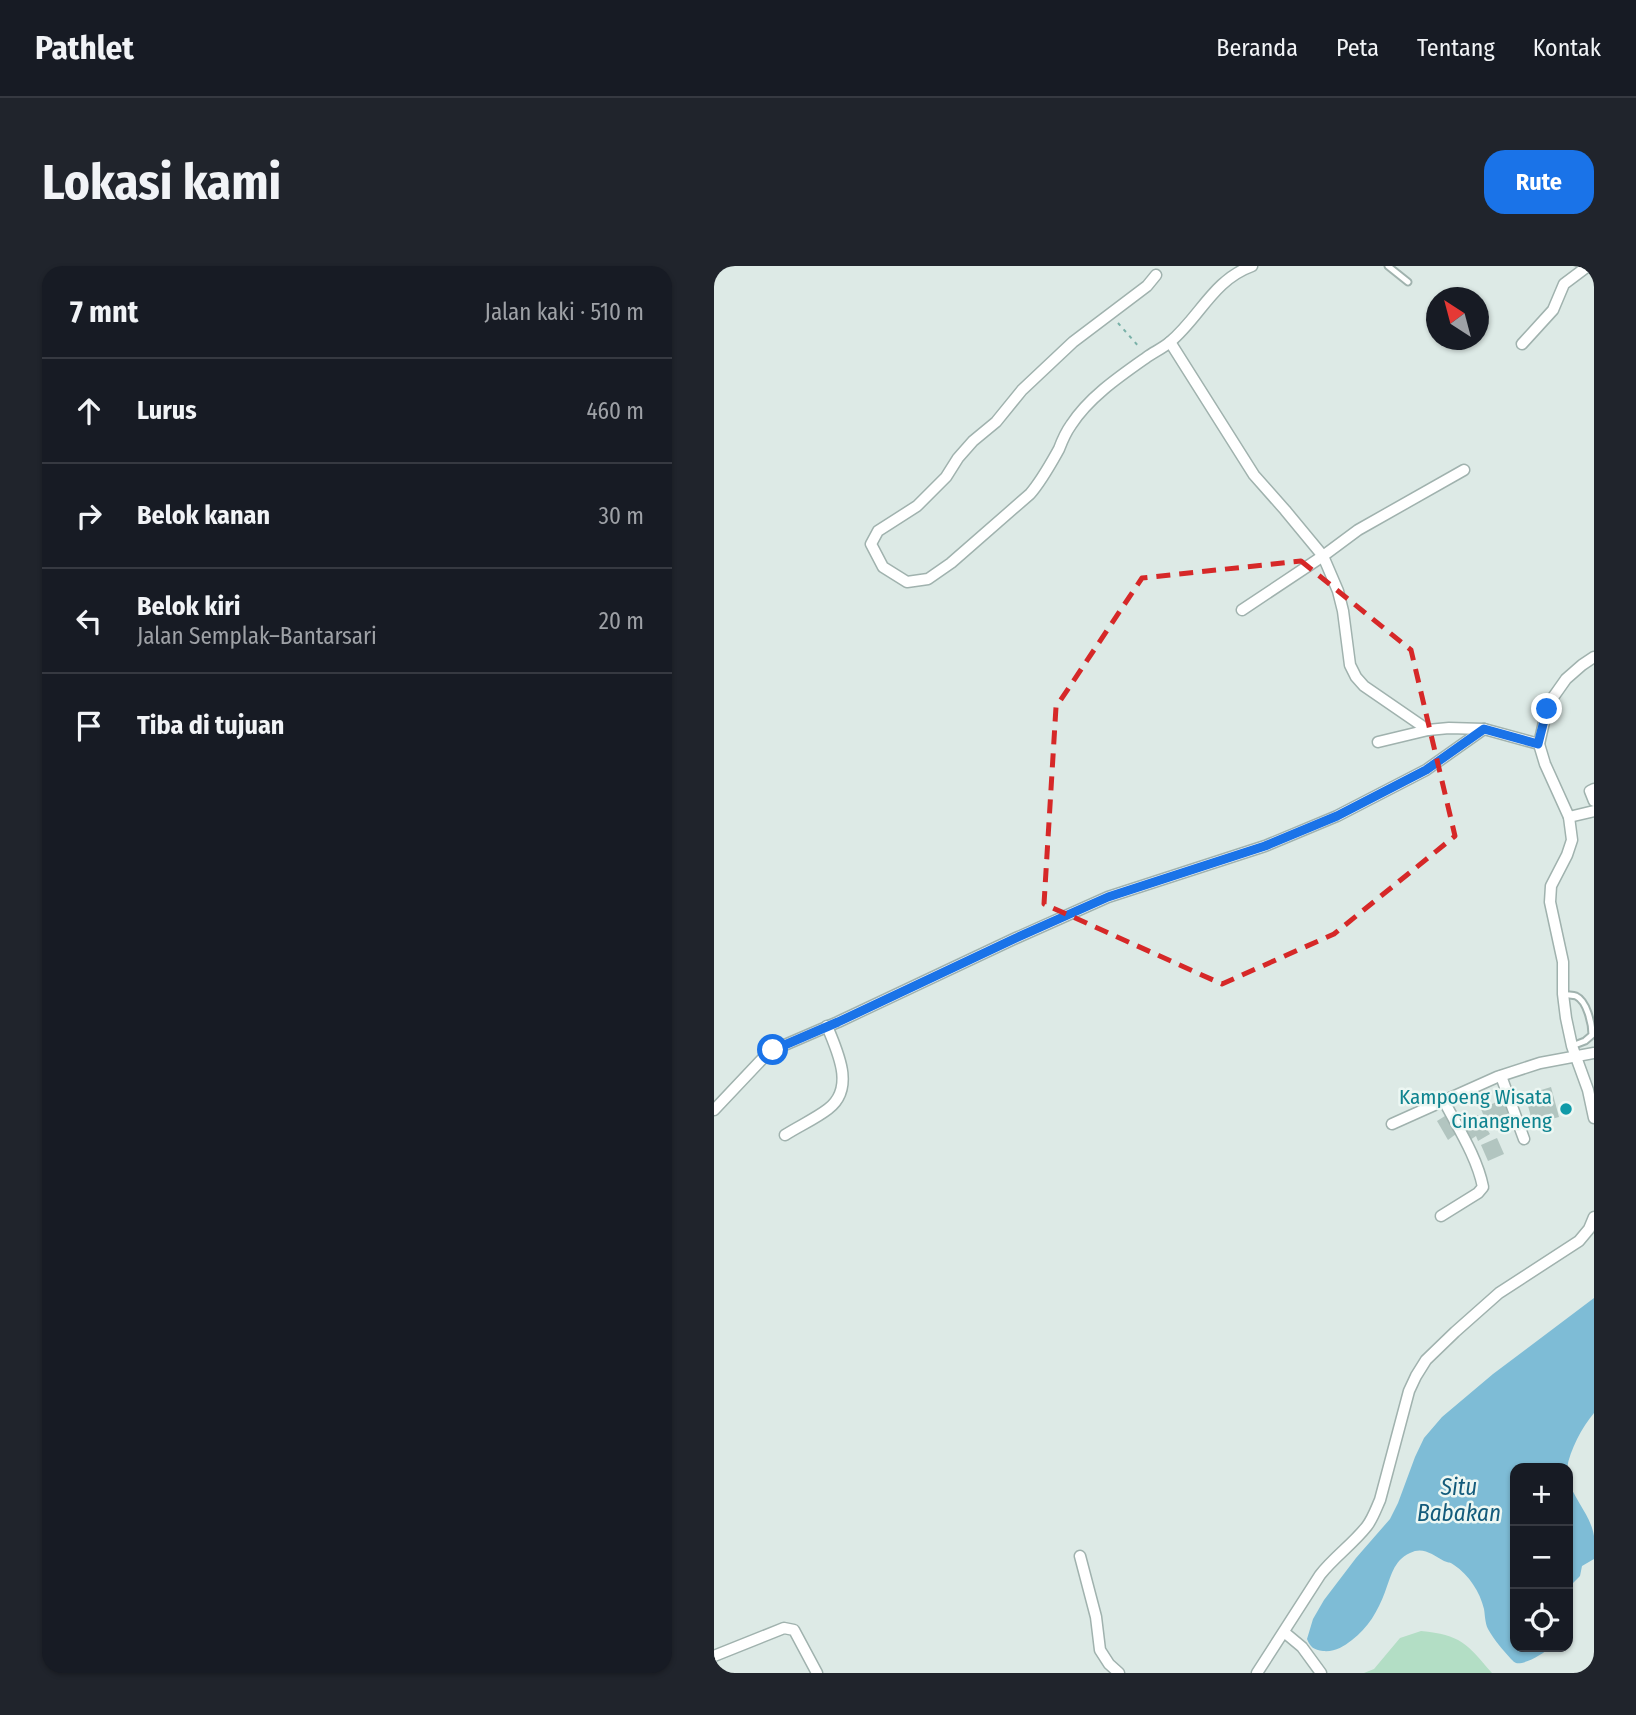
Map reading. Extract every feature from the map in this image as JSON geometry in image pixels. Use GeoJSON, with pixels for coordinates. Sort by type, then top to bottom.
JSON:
{"type":"FeatureCollection","features":[{"type":"Feature","properties":{"kind":"street"},"geometry":{"type":"LineString","coordinates":[[1156,275],[1147,286],[1073,342],[1022,390],[996,422],[973,441],[946,477],[917,506],[878,531],[871,544],[883,566],[907,582],[928,579],[951,563],[1041,482],[1070,425],[1105,388],[1170,342],[1229,277],[1252,266]]}},
{"type":"Feature","properties":{"kind":"street"},"geometry":{"type":"LineString","coordinates":[[1522,344],[1553,310],[1564,284],[1588,266]]}},
{"type":"Feature","properties":{"kind":"street"},"geometry":{"type":"LineString","coordinates":[[1170,342],[1254,475],[1323,556],[1338,592],[1350,666],[1356,677],[1364,686],[1428,730]]}},
{"type":"Feature","properties":{"kind":"street"},"geometry":{"type":"LineString","coordinates":[[1242,610],[1358,530],[1464,470]]}},
{"type":"Feature","properties":{"kind":"street"},"geometry":{"type":"LineString","coordinates":[[1594,657],[1566,678],[1554,696],[1547,709],[1538,744],[1569,817],[1572,840],[1551,886],[1550,902],[1563,962],[1566,1018],[1594,1118]]}},
{"type":"Feature","properties":{"kind":"street"},"geometry":{"type":"LineString","coordinates":[[1378,742],[1428,730],[1449,728],[1484,729],[1538,744]]}},
{"type":"Feature","properties":{"kind":"street"},"geometry":{"type":"LineString","coordinates":[[714,1110],[768,1053],[1108,897],[1265,846],[1337,816],[1426,770],[1484,729]]}},
{"type":"Feature","properties":{"kind":"street"},"geometry":{"type":"LineString","coordinates":[[1594,789],[1590,791],[1594,801]]}},
{"type":"Feature","properties":{"kind":"street"},"geometry":{"type":"LineString","coordinates":[[1569,817],[1594,811]]}},
{"type":"Feature","properties":{"kind":"street"},"geometry":{"type":"LineString","coordinates":[[785,1135],[830,1108],[840,1093],[843,1069],[827,1026]]}},
{"type":"Feature","properties":{"kind":"street"},"geometry":{"type":"LineString","coordinates":[[1392,1124],[1501,1076],[1540,1063],[1594,1053]]}},
{"type":"Feature","properties":{"kind":"street"},"geometry":{"type":"LineString","coordinates":[[1501,1076],[1524,1139]]}},
{"type":"Feature","properties":{"kind":"street"},"geometry":{"type":"LineString","coordinates":[[1441,1216],[1478,1194],[1483,1186],[1470,1152],[1444,1101]]}},
{"type":"Feature","properties":{"kind":"street"},"geometry":{"type":"LineString","coordinates":[[1257,1673],[1287,1634],[1320,1575],[1360,1534],[1373,1516],[1380,1500],[1409,1391],[1426,1360],[1499,1293],[1579,1241],[1590,1229],[1594,1217]]}},
{"type":"Feature","properties":{"kind":"street"},"geometry":{"type":"LineString","coordinates":[[1080,1556],[1096,1617],[1100,1650],[1119,1673]]}},
{"type":"Feature","properties":{"kind":"street"},"geometry":{"type":"LineString","coordinates":[[714,1656],[790,1628],[794,1630],[817,1673]]}},
{"type":"Feature","properties":{"kind":"street"},"geometry":{"type":"LineString","coordinates":[[1287,1634],[1302,1647],[1321,1673]]}},
{"type":"Feature","properties":{"kind":"lane"},"geometry":{"type":"LineString","coordinates":[[1388,266],[1408,282]]}},
{"type":"Feature","properties":{"kind":"lane"},"geometry":{"type":"LineString","coordinates":[[1563,994],[1575,995],[1581,1000],[1592,1025],[1592,1035],[1572,1046]]}},
{"type":"Feature","properties":{"kind":"path"},"geometry":{"type":"LineString","coordinates":[[1110,314],[1148,356]]}},
{"type":"Feature","properties":{"kind":"highlighted area"},"geometry":{"type":"Polygon","coordinates":[[[1301,561],[1411,650],[1455,836],[1334,934],[1222,984],[1044,904],[1056,707],[1142,578],[1301,561]]]}},
{"type":"Feature","properties":{"kind":"green space"},"geometry":{"type":"Polygon","coordinates":[[[1421,1631],[1445,1635],[1462,1642],[1492,1673],[1364,1673],[1374,1669],[1400,1638],[1421,1631]]]}},
{"type":"Feature","properties":{"kind":"water","name":"Situ Babakan"},"geometry":{"type":"Polygon","coordinates":[[[1594,1298],[1594,1413],[1577,1439],[1568,1463],[1510,1463],[1510,1652],[1543,1652],[1529,1660],[1514,1662],[1488,1629],[1482,1603],[1469,1579],[1452,1564],[1419,1550],[1404,1556],[1396,1565],[1376,1612],[1358,1635],[1335,1650],[1313,1648],[1307,1639],[1313,1619],[1356,1558],[1390,1519],[1424,1438],[1442,1417],[1493,1374],[1594,1298]]]}},
{"type":"Feature","properties":{"kind":"water"},"geometry":{"type":"Polygon","coordinates":[[[1573,1492],[1594,1536],[1594,1559],[1582,1566],[1580,1576],[1573,1583],[1573,1492]]]}},
{"type":"Feature","properties":{"kind":"building"},"geometry":{"type":"Polygon","coordinates":[[[1551,1087],[1559,1117],[1533,1124],[1525,1095],[1551,1087]]]}},
{"type":"Feature","properties":{"kind":"building"},"geometry":{"type":"Polygon","coordinates":[[[1503,1099],[1510,1114],[1487,1124],[1481,1109],[1503,1099]]]}},
{"type":"Feature","properties":{"kind":"building"},"geometry":{"type":"Polygon","coordinates":[[[1478,1115],[1490,1134],[1478,1141],[1476,1136],[1467,1142],[1455,1121],[1463,1116],[1467,1122],[1478,1115]]]}},
{"type":"Feature","properties":{"kind":"building"},"geometry":{"type":"Polygon","coordinates":[[[1445,1116],[1456,1134],[1448,1140],[1437,1121],[1445,1116]]]}},
{"type":"Feature","properties":{"kind":"building"},"geometry":{"type":"Polygon","coordinates":[[[1497,1138],[1504,1154],[1488,1161],[1481,1145],[1497,1138]]]}},
{"type":"Feature","properties":{"kind":"place","name":"Kampoeng Wisata Cinangneng"},"geometry":{"type":"Point","coordinates":[1566,1109]}},
{"type":"Feature","properties":{"kind":"route"},"geometry":{"type":"LineString","coordinates":[[773,1050],[1108,897],[1265,846],[1337,816],[1426,770],[1484,729],[1538,744],[1547,709]]}}]}
